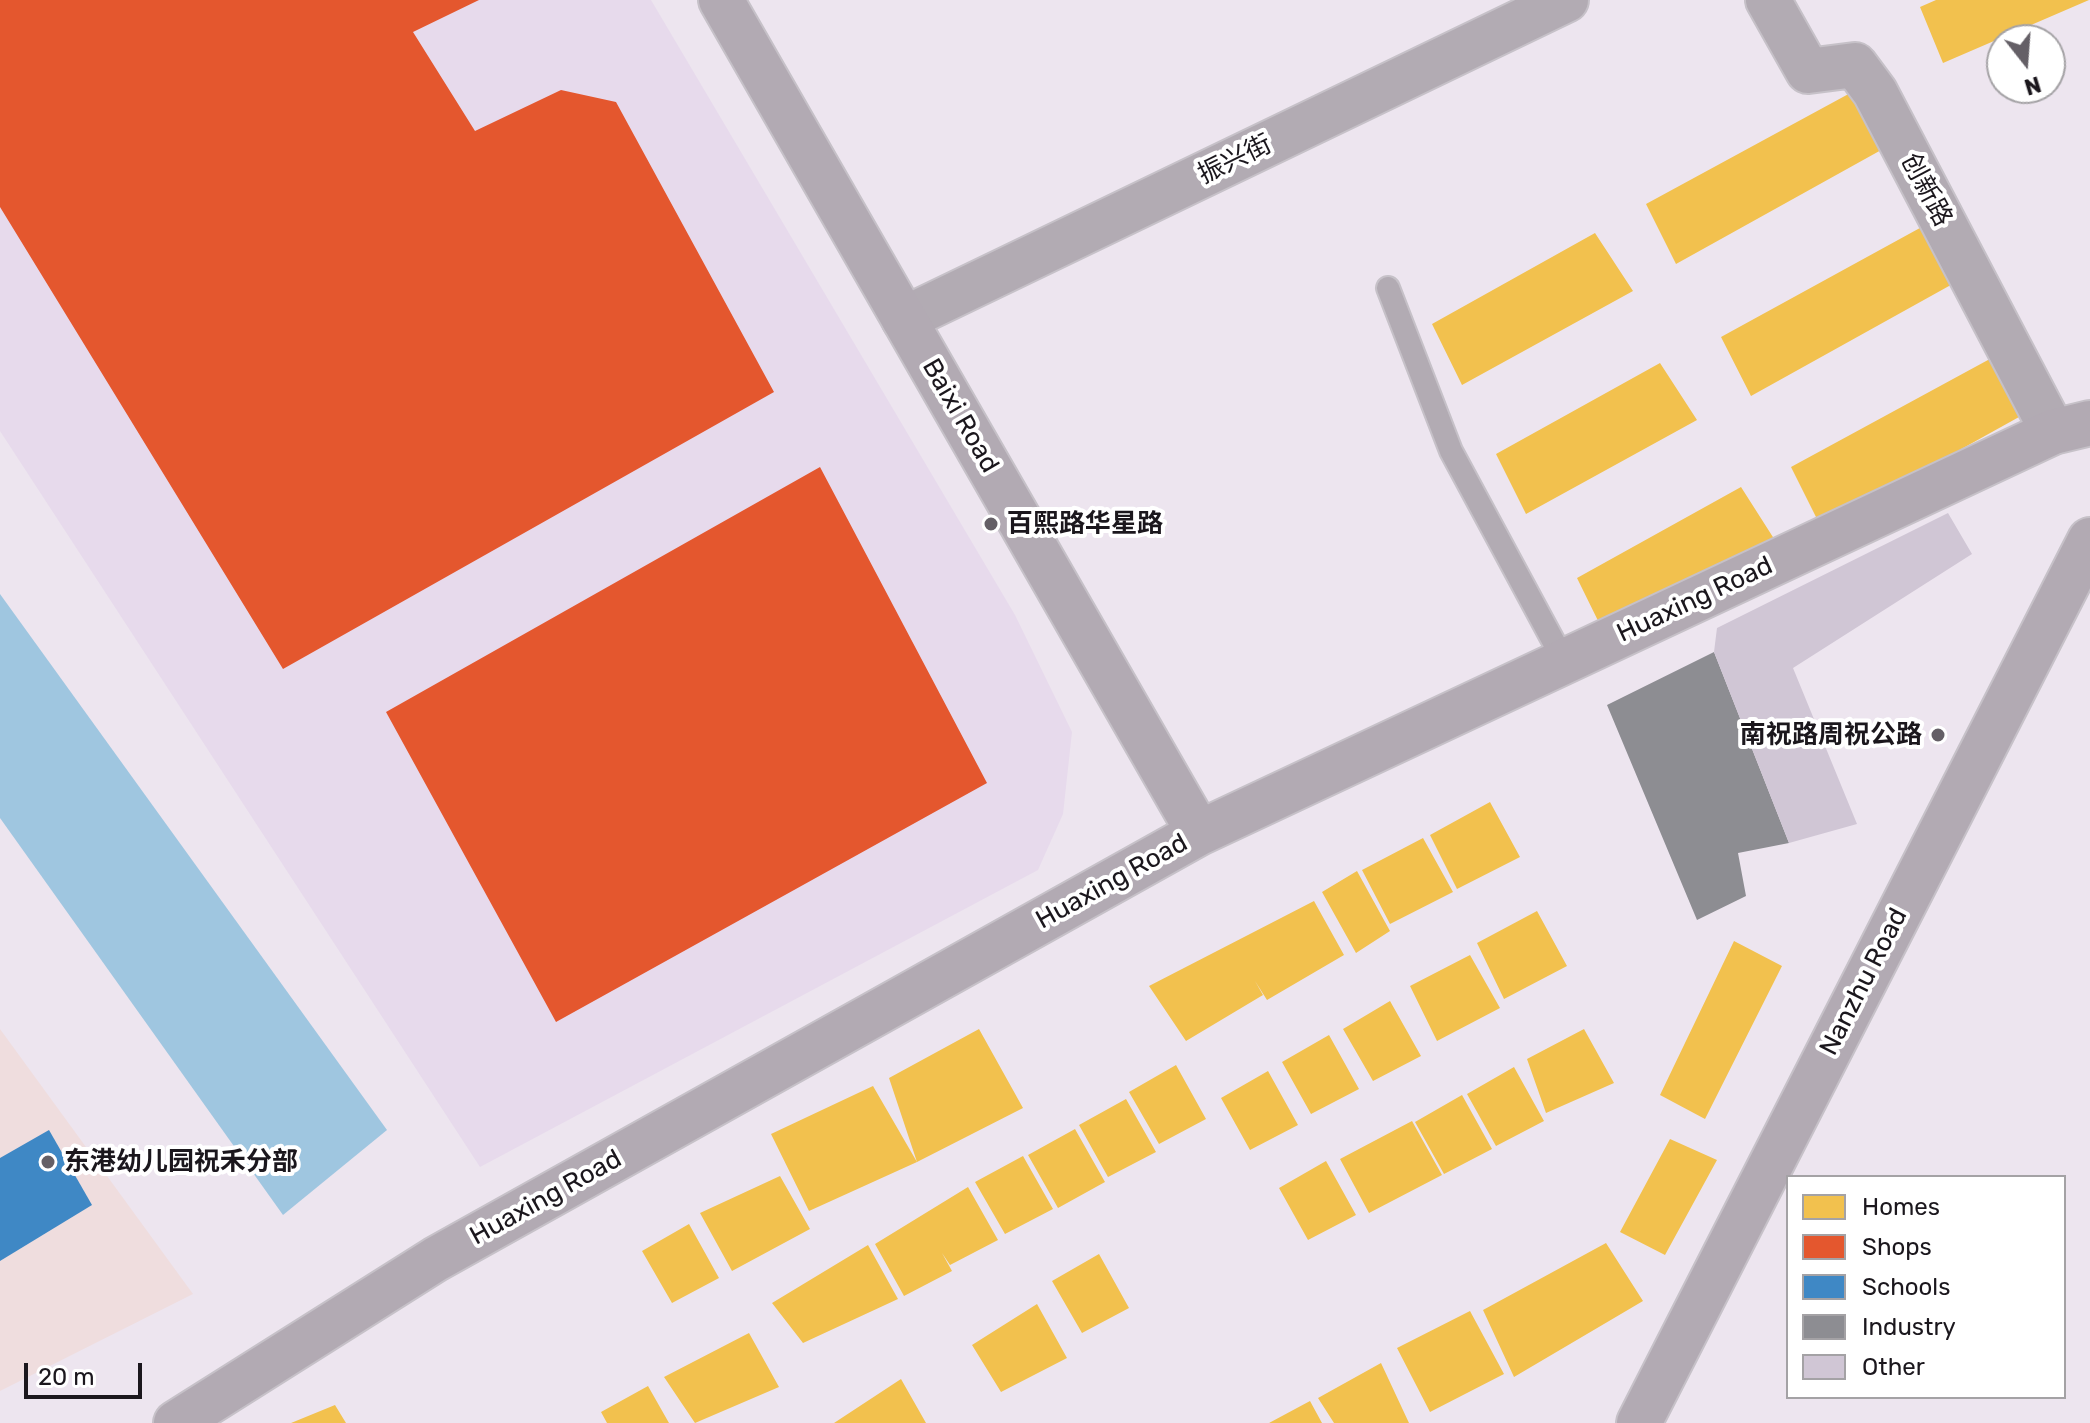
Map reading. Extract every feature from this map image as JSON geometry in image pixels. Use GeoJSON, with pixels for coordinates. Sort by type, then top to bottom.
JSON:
{"type":"FeatureCollection","features":[{"type":"Feature","properties":{"kind":"street","name":"Baixi Road"},"geometry":{"type":"LineString","coordinates":[[721,0],[1199,833]]}},
{"type":"Feature","properties":{"kind":"street","name":"振兴街"},"geometry":{"type":"LineString","coordinates":[[904,319],[1566,0]]}},
{"type":"Feature","properties":{"kind":"street","name":"创新路"},"geometry":{"type":"LineString","coordinates":[[1768,0],[1808,71],[1855,65],[1875,92],[2071,428]]}},
{"type":"Feature","properties":{"kind":"street","name":"Huaxing Road"},"geometry":{"type":"LineString","coordinates":[[176,1423],[436,1259],[1199,833],[2071,428]]}},
{"type":"Feature","properties":{"kind":"street","name":"Nanzhu Road"},"geometry":{"type":"LineString","coordinates":[[1639,1423],[2090,540]]}},
{"type":"Feature","properties":{"kind":"lane"},"geometry":{"type":"LineString","coordinates":[[1388,288],[1451,451],[1564,661]]}},
{"type":"Feature","properties":{"kind":"shaded area"},"geometry":{"type":"Polygon","coordinates":[[[0,0],[651,0],[1015,615],[1072,732],[1063,814],[1038,870],[480,1167],[0,431],[0,0]]]}},
{"type":"Feature","properties":{"kind":"shaded area","name":"东港幼儿园祝禾分部"},"geometry":{"type":"Polygon","coordinates":[[[0,1029],[193,1294],[0,1391],[0,1029]]]}},
{"type":"Feature","properties":{"kind":"water"},"geometry":{"type":"Polygon","coordinates":[[[0,594],[387,1130],[283,1215],[0,818],[0,594]]]}},
{"type":"Feature","properties":{"kind":"building: Homes"},"geometry":{"type":"Polygon","coordinates":[[[1936,0],[2089,0],[2033,24],[1986,24],[1986,44],[1943,63],[1920,7],[1936,0]]]}},
{"type":"Feature","properties":{"kind":"building: Homes"},"geometry":{"type":"Polygon","coordinates":[[[1854,91],[1883,149],[1676,264],[1646,204],[1854,91]]]}},
{"type":"Feature","properties":{"kind":"building: Homes"},"geometry":{"type":"Polygon","coordinates":[[[1929,223],[1958,281],[1751,396],[1721,337],[1929,223]]]}},
{"type":"Feature","properties":{"kind":"building: Homes"},"geometry":{"type":"Polygon","coordinates":[[[1595,233],[1633,291],[1462,385],[1432,324],[1595,233]]]}},
{"type":"Feature","properties":{"kind":"building: Homes"},"geometry":{"type":"Polygon","coordinates":[[[1999,354],[2028,412],[1821,527],[1791,467],[1999,354]]]}},
{"type":"Feature","properties":{"kind":"building: Homes"},"geometry":{"type":"Polygon","coordinates":[[[1660,363],[1697,420],[1526,514],[1496,454],[1660,363]]]}},
{"type":"Feature","properties":{"kind":"building: Homes"},"geometry":{"type":"Polygon","coordinates":[[[1741,487],[1778,545],[1607,639],[1577,578],[1741,487]]]}},
{"type":"Feature","properties":{"kind":"building: Homes"},"geometry":{"type":"Polygon","coordinates":[[[1490,802],[1520,857],[1457,889],[1430,835],[1490,802]]]}},
{"type":"Feature","properties":{"kind":"building: Homes"},"geometry":{"type":"Polygon","coordinates":[[[1423,838],[1453,892],[1390,924],[1362,870],[1423,838]]]}},
{"type":"Feature","properties":{"kind":"building: Homes"},"geometry":{"type":"Polygon","coordinates":[[[1357,871],[1390,931],[1356,953],[1322,892],[1357,871]]]}},
{"type":"Feature","properties":{"kind":"building: Homes"},"geometry":{"type":"Polygon","coordinates":[[[1314,901],[1344,955],[1267,1000],[1255,981],[1263,995],[1186,1041],[1149,986],[1314,901]]]}},
{"type":"Feature","properties":{"kind":"building: Homes"},"geometry":{"type":"Polygon","coordinates":[[[1537,911],[1567,966],[1504,999],[1477,943],[1537,911]]]}},
{"type":"Feature","properties":{"kind":"building: Homes"},"geometry":{"type":"Polygon","coordinates":[[[1734,941],[1782,966],[1705,1119],[1660,1095],[1734,941]]]}},
{"type":"Feature","properties":{"kind":"building: Homes"},"geometry":{"type":"Polygon","coordinates":[[[1470,955],[1500,1008],[1437,1041],[1410,986],[1470,955]]]}},
{"type":"Feature","properties":{"kind":"building: Homes"},"geometry":{"type":"Polygon","coordinates":[[[1390,1001],[1421,1056],[1373,1081],[1343,1029],[1390,1001]]]}},
{"type":"Feature","properties":{"kind":"building: Homes"},"geometry":{"type":"Polygon","coordinates":[[[979,1029],[1023,1108],[917,1162],[889,1078],[979,1029]]]}},
{"type":"Feature","properties":{"kind":"building: Homes"},"geometry":{"type":"Polygon","coordinates":[[[1584,1029],[1614,1083],[1546,1113],[1527,1059],[1584,1029]]]}},
{"type":"Feature","properties":{"kind":"building: Homes"},"geometry":{"type":"Polygon","coordinates":[[[1329,1035],[1359,1089],[1311,1114],[1282,1062],[1329,1035]]]}},
{"type":"Feature","properties":{"kind":"building: Homes"},"geometry":{"type":"Polygon","coordinates":[[[1176,1065],[1206,1119],[1159,1144],[1129,1092],[1176,1065]]]}},
{"type":"Feature","properties":{"kind":"building: Homes"},"geometry":{"type":"Polygon","coordinates":[[[1514,1067],[1544,1121],[1496,1146],[1467,1094],[1514,1067]]]}},
{"type":"Feature","properties":{"kind":"building: Homes"},"geometry":{"type":"Polygon","coordinates":[[[1268,1071],[1298,1125],[1250,1150],[1221,1098],[1268,1071]]]}},
{"type":"Feature","properties":{"kind":"building: Homes"},"geometry":{"type":"Polygon","coordinates":[[[873,1086],[917,1162],[809,1211],[771,1134],[873,1086]]]}},
{"type":"Feature","properties":{"kind":"building: Homes"},"geometry":{"type":"Polygon","coordinates":[[[1462,1095],[1492,1149],[1444,1174],[1415,1122],[1462,1095]]]}},
{"type":"Feature","properties":{"kind":"building: Homes"},"geometry":{"type":"Polygon","coordinates":[[[1126,1099],[1156,1152],[1108,1177],[1079,1125],[1126,1099]]]}},
{"type":"Feature","properties":{"kind":"building: Homes"},"geometry":{"type":"Polygon","coordinates":[[[1412,1121],[1442,1175],[1369,1213],[1340,1159],[1412,1121]]]}},
{"type":"Feature","properties":{"kind":"building: Homes"},"geometry":{"type":"Polygon","coordinates":[[[1075,1129],[1105,1182],[1058,1208],[1028,1155],[1075,1129]]]}},
{"type":"Feature","properties":{"kind":"building: Homes"},"geometry":{"type":"Polygon","coordinates":[[[1670,1139],[1717,1160],[1665,1255],[1620,1232],[1670,1139]]]}},
{"type":"Feature","properties":{"kind":"building: Homes"},"geometry":{"type":"Polygon","coordinates":[[[1023,1156],[1053,1209],[1005,1234],[975,1182],[1023,1156]]]}},
{"type":"Feature","properties":{"kind":"building: Homes"},"geometry":{"type":"Polygon","coordinates":[[[1326,1161],[1356,1215],[1308,1240],[1279,1188],[1326,1161]]]}},
{"type":"Feature","properties":{"kind":"building: Homes"},"geometry":{"type":"Polygon","coordinates":[[[780,1176],[810,1229],[732,1271],[700,1213],[780,1176]]]}},
{"type":"Feature","properties":{"kind":"building: Homes"},"geometry":{"type":"Polygon","coordinates":[[[968,1187],[998,1240],[950,1265],[942,1253],[952,1271],[904,1296],[875,1244],[968,1187]]]}},
{"type":"Feature","properties":{"kind":"building: Homes"},"geometry":{"type":"Polygon","coordinates":[[[689,1224],[719,1278],[672,1303],[642,1251],[689,1224]]]}},
{"type":"Feature","properties":{"kind":"building: Homes"},"geometry":{"type":"Polygon","coordinates":[[[1606,1243],[1643,1301],[1514,1377],[1483,1310],[1606,1243]]]}},
{"type":"Feature","properties":{"kind":"building: Homes"},"geometry":{"type":"Polygon","coordinates":[[[868,1245],[898,1299],[803,1343],[772,1303],[868,1245]]]}},
{"type":"Feature","properties":{"kind":"building: Homes"},"geometry":{"type":"Polygon","coordinates":[[[1099,1254],[1129,1308],[1082,1333],[1052,1281],[1099,1254]]]}},
{"type":"Feature","properties":{"kind":"building: Homes"},"geometry":{"type":"Polygon","coordinates":[[[1037,1304],[1067,1358],[1001,1392],[972,1345],[1037,1304]]]}},
{"type":"Feature","properties":{"kind":"building: Homes"},"geometry":{"type":"Polygon","coordinates":[[[1470,1311],[1504,1374],[1430,1412],[1397,1348],[1470,1311]]]}},
{"type":"Feature","properties":{"kind":"building: Homes"},"geometry":{"type":"Polygon","coordinates":[[[749,1333],[779,1387],[695,1423],[664,1377],[749,1333]]]}},
{"type":"Feature","properties":{"kind":"building: Homes"},"geometry":{"type":"Polygon","coordinates":[[[1381,1363],[1409,1423],[1334,1423],[1318,1398],[1381,1363]]]}},
{"type":"Feature","properties":{"kind":"building: Homes"},"geometry":{"type":"Polygon","coordinates":[[[901,1379],[926,1423],[834,1423],[901,1379]]]}},
{"type":"Feature","properties":{"kind":"building: Homes"},"geometry":{"type":"Polygon","coordinates":[[[648,1386],[669,1423],[607,1423],[601,1412],[648,1386]]]}},
{"type":"Feature","properties":{"kind":"building: Homes"},"geometry":{"type":"Polygon","coordinates":[[[1310,1401],[1322,1423],[1269,1423],[1310,1401]]]}},
{"type":"Feature","properties":{"kind":"building: Homes"},"geometry":{"type":"Polygon","coordinates":[[[335,1405],[346,1423],[291,1423],[335,1405]]]}},
{"type":"Feature","properties":{"kind":"building: Shops"},"geometry":{"type":"Polygon","coordinates":[[[0,0],[479,0],[413,32],[475,131],[561,90],[616,102],[774,392],[283,669],[0,207],[0,0]]]}},
{"type":"Feature","properties":{"kind":"building: Shops"},"geometry":{"type":"Polygon","coordinates":[[[820,467],[987,783],[556,1022],[386,712],[820,467]]]}},
{"type":"Feature","properties":{"kind":"building: Schools"},"geometry":{"type":"Polygon","coordinates":[[[49,1130],[92,1205],[0,1261],[0,1158],[49,1130]]]}},
{"type":"Feature","properties":{"kind":"building: Industry"},"geometry":{"type":"Polygon","coordinates":[[[1714,652],[1789,843],[1738,853],[1746,896],[1697,920],[1607,705],[1714,652]]]}},
{"type":"Feature","properties":{"kind":"building: Other"},"geometry":{"type":"Polygon","coordinates":[[[1948,513],[1972,554],[1793,668],[1857,824],[1789,843],[1714,652],[1717,628],[1948,513]]]}},
{"type":"Feature","properties":{"kind":"place","name":"百熙路华星路"},"geometry":{"type":"Point","coordinates":[991,524]}},
{"type":"Feature","properties":{"kind":"place","name":"南祝路周祝公路"},"geometry":{"type":"Point","coordinates":[1938,735]}},
{"type":"Feature","properties":{"kind":"place","name":"东港幼儿园祝禾分部"},"geometry":{"type":"Point","coordinates":[48,1162]}}]}
